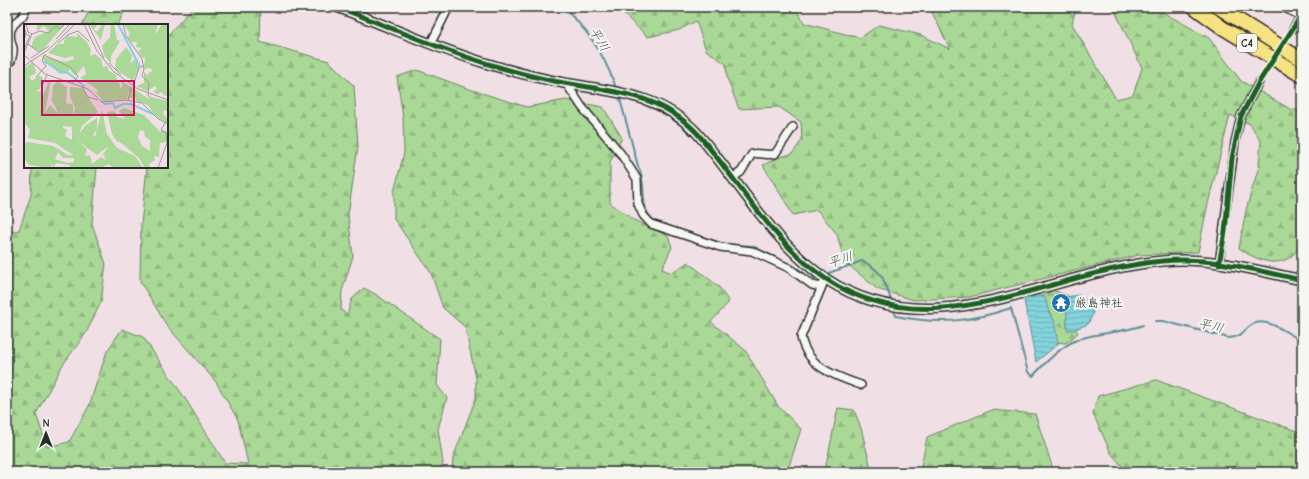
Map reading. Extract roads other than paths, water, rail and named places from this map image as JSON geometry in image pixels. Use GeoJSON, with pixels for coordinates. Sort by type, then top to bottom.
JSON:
{"type":"FeatureCollection","features":[{"type":"Feature","properties":{"kind":"highway","name":"C4"},"geometry":{"type":"LineString","coordinates":[[1194,7],[1223,28],[1302,76]]}},
{"type":"Feature","properties":{"kind":"highway","name":"C4"},"geometry":{"type":"LineString","coordinates":[[1218,7],[1302,60]]}},
{"type":"Feature","properties":{"kind":"street"},"geometry":{"type":"LineString","coordinates":[[11,61],[14,50],[11,43],[10,32],[13,25],[20,21],[24,15],[26,7]]}},
{"type":"Feature","properties":{"kind":"street"},"geometry":{"type":"LineString","coordinates":[[337,7],[499,68],[566,83],[638,96],[666,108],[692,127],[732,178],[801,259],[824,277],[848,291],[893,306],[924,309],[955,308],[1121,268],[1152,262],[1188,260],[1219,264],[1302,280]]}},
{"type":"Feature","properties":{"kind":"street"},"geometry":{"type":"LineString","coordinates":[[430,43],[449,7]]}},
{"type":"Feature","properties":{"kind":"street"},"geometry":{"type":"LineString","coordinates":[[1283,7],[1301,15],[1293,28]]}},
{"type":"Feature","properties":{"kind":"street"},"geometry":{"type":"LineString","coordinates":[[1219,264],[1235,142],[1241,116],[1259,82]]}},
{"type":"Feature","properties":{"kind":"street"},"geometry":{"type":"LineString","coordinates":[[566,83],[582,107],[620,154],[637,179],[638,204],[643,215],[651,224],[720,247],[752,251],[789,268],[806,282],[821,287]]}},
{"type":"Feature","properties":{"kind":"street"},"geometry":{"type":"LineString","coordinates":[[732,178],[741,172],[752,154],[775,154],[793,127]]}},
{"type":"Feature","properties":{"kind":"street"},"geometry":{"type":"LineString","coordinates":[[824,277],[801,337],[802,345],[807,354],[817,364],[831,374],[861,385]]}},
{"type":"Feature","properties":{"kind":"water"},"geometry":{"type":"Polygon","coordinates":[[[1037,295],[1045,297],[1049,313],[1054,320],[1058,344],[1036,362],[1024,300],[1037,295]]]}},
{"type":"Feature","properties":{"kind":"water"},"geometry":{"type":"Polygon","coordinates":[[[1079,295],[1092,304],[1093,314],[1088,324],[1073,330],[1067,330],[1065,297],[1079,295]]]}},
{"type":"Feature","properties":{"kind":"waterway","name":"平川"},"geometry":{"type":"LineString","coordinates":[[562,7],[580,24],[594,42],[615,85]]}},
{"type":"Feature","properties":{"kind":"waterway","name":"平川"},"geometry":{"type":"LineString","coordinates":[[620,99],[643,181],[647,212],[651,218],[658,223]]}},
{"type":"Feature","properties":{"kind":"waterway","name":"平川"},"geometry":{"type":"LineString","coordinates":[[662,224],[724,244],[752,246],[797,268],[811,278],[818,277]]}},
{"type":"Feature","properties":{"kind":"waterway","name":"平川"},"geometry":{"type":"LineString","coordinates":[[826,274],[862,261],[879,272],[891,300]]}},
{"type":"Feature","properties":{"kind":"waterway","name":"平川"},"geometry":{"type":"LineString","coordinates":[[893,308],[896,316],[926,321],[954,321],[996,313],[1011,308],[1028,372],[1033,376],[1066,345],[1079,339],[1128,330],[1143,325]]}},
{"type":"Feature","properties":{"kind":"waterway","name":"平川"},"geometry":{"type":"LineString","coordinates":[[1155,321],[1163,321],[1229,338],[1238,336],[1250,326],[1262,322],[1276,326],[1302,341]]}},
{"type":"Feature","properties":{"kind":"tunnel"},"geometry":{"type":"LineString","coordinates":[[1259,82],[1293,29]]}},
{"type":"Feature","properties":{"kind":"place","name":"厳島神社"},"geometry":{"type":"Point","coordinates":[1061,303]}}]}
